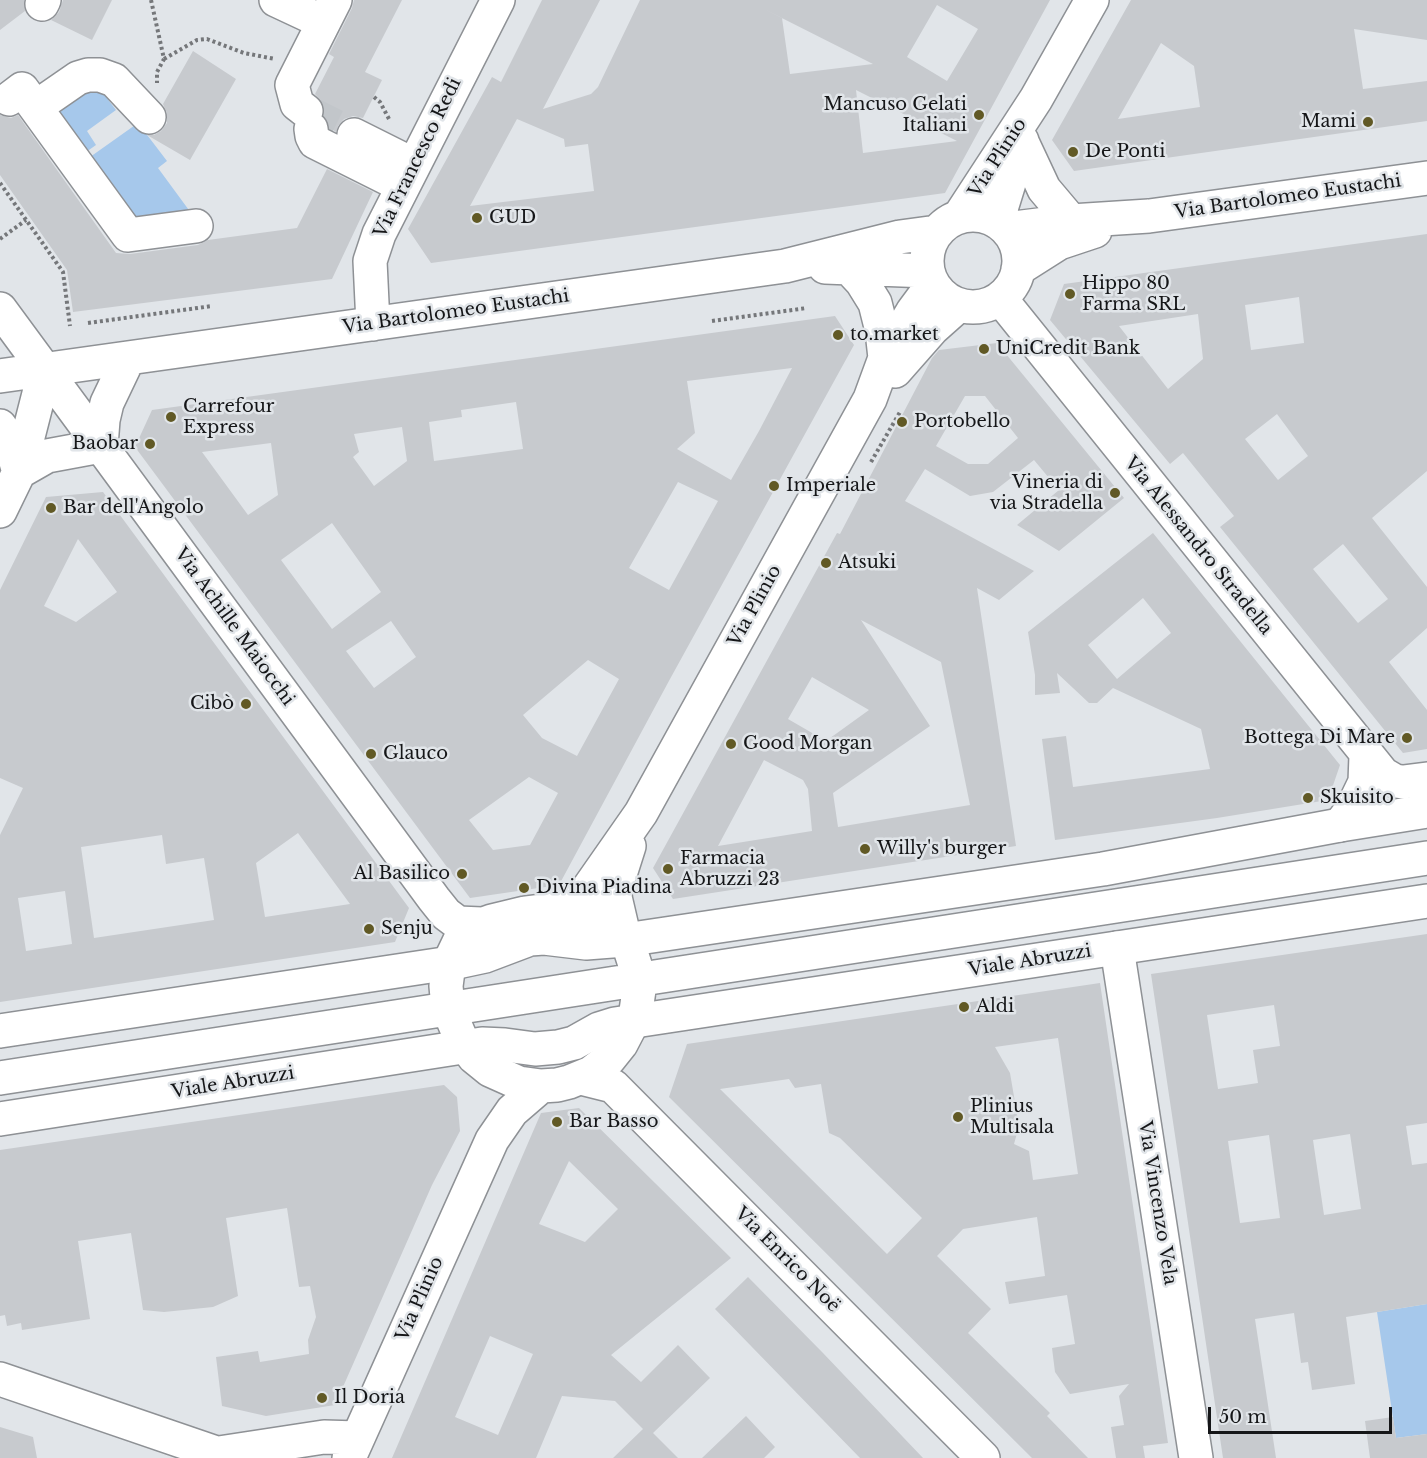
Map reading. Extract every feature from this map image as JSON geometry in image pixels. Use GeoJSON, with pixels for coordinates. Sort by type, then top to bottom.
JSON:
{"type":"FeatureCollection","features":[{"type":"Feature","properties":{"kind":"street"},"geometry":{"type":"LineString","coordinates":[[276,0],[329,11],[292,85],[297,104],[308,120],[315,142],[408,175]]}},
{"type":"Feature","properties":{"kind":"street","name":"Via Francesco Redi"},"geometry":{"type":"LineString","coordinates":[[373,324],[370,261],[379,234],[498,0]]}},
{"type":"Feature","properties":{"kind":"street","name":"Via Plinio"},"geometry":{"type":"LineString","coordinates":[[949,224],[1036,99],[1092,0]]}},
{"type":"Feature","properties":{"kind":"street"},"geometry":{"type":"LineString","coordinates":[[147,115],[114,80],[100,75],[78,78],[23,103],[128,235],[196,226]]}},
{"type":"Feature","properties":{"kind":"street","name":"Via Plinio"},"geometry":{"type":"LineString","coordinates":[[1001,226],[1022,142],[1036,99]]}},
{"type":"Feature","properties":{"kind":"street"},"geometry":{"type":"LineString","coordinates":[[354,135],[408,175]]}},
{"type":"Feature","properties":{"kind":"street"},"geometry":{"type":"LineString","coordinates":[[1022,142],[1044,189],[1071,221]]}},
{"type":"Feature","properties":{"kind":"street","name":"Via Bartolomeo Eustachi"},"geometry":{"type":"LineString","coordinates":[[0,376],[785,266],[981,216],[1001,226],[1149,216],[1427,178]]}},
{"type":"Feature","properties":{"kind":"street","name":"Via Bartolomeo Eustachi"},"geometry":{"type":"LineString","coordinates":[[1000,298],[1011,286],[1018,268],[1059,243],[1149,216]]}},
{"type":"Feature","properties":{"kind":"street"},"geometry":{"type":"LineString","coordinates":[[949,224],[929,246],[927,260],[931,278],[945,297],[959,305],[980,307],[1000,298]]}},
{"type":"Feature","properties":{"kind":"street"},"geometry":{"type":"LineString","coordinates":[[1001,226],[1015,243],[1018,268]]}},
{"type":"Feature","properties":{"kind":"street","name":"Via Bartolomeo Eustachi"},"geometry":{"type":"LineString","coordinates":[[785,266],[849,268],[931,278]]}},
{"type":"Feature","properties":{"kind":"street"},"geometry":{"type":"LineString","coordinates":[[849,268],[862,282],[875,303],[882,331],[885,358]]}},
{"type":"Feature","properties":{"kind":"street","name":"Via Plinio"},"geometry":{"type":"LineString","coordinates":[[562,909],[583,896],[641,813],[870,399],[885,358],[931,278]]}},
{"type":"Feature","properties":{"kind":"street","name":"Via Alessandro Stradella"},"geometry":{"type":"LineString","coordinates":[[1000,298],[1366,755],[1383,774],[1395,781],[1415,781]]}},
{"type":"Feature","properties":{"kind":"street","name":"Via Plinio"},"geometry":{"type":"LineString","coordinates":[[870,399],[932,329],[959,305]]}},
{"type":"Feature","properties":{"kind":"street","name":"Via Achille Maiocchi"},"geometry":{"type":"LineString","coordinates":[[0,309],[446,915],[458,923],[482,924]]}},
{"type":"Feature","properties":{"kind":"street"},"geometry":{"type":"LineString","coordinates":[[19,472],[47,456],[101,446],[107,403],[128,359]]}},
{"type":"Feature","properties":{"kind":"street"},"geometry":{"type":"LineString","coordinates":[[0,510],[19,472],[45,370]]}},
{"type":"Feature","properties":{"kind":"street"},"geometry":{"type":"LineString","coordinates":[[0,426],[10,445],[19,472]]}},
{"type":"Feature","properties":{"kind":"street"},"geometry":{"type":"LineString","coordinates":[[1340,825],[1352,809],[1365,782],[1366,755]]}},
{"type":"Feature","properties":{"kind":"street"},"geometry":{"type":"LineString","coordinates":[[0,1031],[449,963],[485,956],[530,939],[544,938],[586,943],[625,940],[1103,868],[1427,811]]}},
{"type":"Feature","properties":{"kind":"street","name":"Via Plinio"},"geometry":{"type":"LineString","coordinates":[[625,940],[616,908],[616,887],[641,813]]}},
{"type":"Feature","properties":{"kind":"street"},"geometry":{"type":"LineString","coordinates":[[0,1078],[1427,858]]}},
{"type":"Feature","properties":{"kind":"street","name":"Viale Abruzzi"},"geometry":{"type":"LineString","coordinates":[[0,1119],[474,1055],[490,1044],[535,1049],[550,1048],[574,1042],[607,1026],[633,1021],[1427,901]]}},
{"type":"Feature","properties":{"kind":"street"},"geometry":{"type":"LineString","coordinates":[[562,909],[606,921],[615,927],[625,940],[634,961],[638,979],[638,1000],[633,1021],[621,1044],[609,1059],[581,1078],[541,1086],[512,1081],[498,1075],[474,1055],[456,1030],[448,1008],[446,986],[449,963],[459,940],[473,928],[525,913],[562,909]]}},
{"type":"Feature","properties":{"kind":"street","name":"Via Vincenzo Vela"},"geometry":{"type":"LineString","coordinates":[[1118,948],[1196,1458]]}},
{"type":"Feature","properties":{"kind":"street","name":"Via Plinio"},"geometry":{"type":"LineString","coordinates":[[474,1055],[494,1102],[492,1140]]}},
{"type":"Feature","properties":{"kind":"street","name":"Via Enrico Noë"},"geometry":{"type":"LineString","coordinates":[[581,1078],[613,1086],[983,1458]]}},
{"type":"Feature","properties":{"kind":"street","name":"Via Plinio"},"geometry":{"type":"LineString","coordinates":[[354,1448],[492,1140],[512,1111],[541,1086]]}},
{"type":"Feature","properties":{"kind":"street"},"geometry":{"type":"LineString","coordinates":[[0,1378],[225,1455],[324,1437],[354,1448]]}},
{"type":"Feature","properties":{"kind":"path"},"geometry":{"type":"LineString","coordinates":[[151,0],[164,59]]}},
{"type":"Feature","properties":{"kind":"path"},"geometry":{"type":"LineString","coordinates":[[147,115],[159,98],[157,72],[164,59],[197,40],[207,39],[244,53],[267,56],[301,67]]}},
{"type":"Feature","properties":{"kind":"path"},"geometry":{"type":"LineString","coordinates":[[374,97],[380,102],[387,118],[393,122]]}},
{"type":"Feature","properties":{"kind":"path"},"geometry":{"type":"LineString","coordinates":[[0,183],[63,272],[70,326]]}},
{"type":"Feature","properties":{"kind":"path"},"geometry":{"type":"LineString","coordinates":[[0,239],[26,220]]}},
{"type":"Feature","properties":{"kind":"path"},"geometry":{"type":"LineString","coordinates":[[88,323],[212,306]]}},
{"type":"Feature","properties":{"kind":"path"},"geometry":{"type":"LineString","coordinates":[[712,321],[807,308]]}},
{"type":"Feature","properties":{"kind":"path"},"geometry":{"type":"LineString","coordinates":[[871,462],[900,412]]}},
{"type":"Feature","properties":{"kind":"shaded area"},"geometry":{"type":"Polygon","coordinates":[[[97,85],[116,110],[87,131],[96,145],[79,157],[44,109],[97,85]]]}},
{"type":"Feature","properties":{"kind":"shaded area"},"geometry":{"type":"Polygon","coordinates":[[[138,123],[167,161],[158,168],[194,217],[127,226],[83,162],[138,123]]]}},
{"type":"Feature","properties":{"kind":"shaded area"},"geometry":{"type":"Polygon","coordinates":[[[1427,1304],[1427,1434],[1396,1438],[1377,1312],[1427,1304]]]}},
{"type":"Feature","properties":{"kind":"building"},"geometry":{"type":"Polygon","coordinates":[[[0,0],[24,0],[25,11],[0,30],[0,0]]]}},
{"type":"Feature","properties":{"kind":"building"},"geometry":{"type":"Polygon","coordinates":[[[63,0],[112,0],[92,40],[51,20],[59,12],[63,0]]]}},
{"type":"Feature","properties":{"kind":"building"},"geometry":{"type":"Polygon","coordinates":[[[354,0],[402,0],[365,72],[382,80],[363,118],[353,116],[344,119],[336,132],[330,128],[324,116],[323,103],[315,94],[334,57],[329,54],[354,0]]]}},
{"type":"Feature","properties":{"kind":"building"},"geometry":{"type":"Polygon","coordinates":[[[542,0],[600,0],[543,109],[591,94],[598,87],[640,0],[1050,0],[945,193],[431,263],[408,229],[492,77],[501,82],[542,0]],[[937,5],[907,57],[947,81],[978,29],[937,5]],[[782,18],[790,74],[873,64],[782,18]],[[856,90],[863,153],[957,141],[856,90]],[[517,119],[470,206],[594,191],[588,144],[565,147],[564,139],[517,119]]]}},
{"type":"Feature","properties":{"kind":"building"},"geometry":{"type":"Polygon","coordinates":[[[1131,0],[1427,0],[1427,40],[1354,29],[1363,89],[1427,81],[1427,121],[1074,171],[1052,140],[1131,0]],[[1161,43],[1118,119],[1200,107],[1194,66],[1161,43]]]}},
{"type":"Feature","properties":{"kind":"building"},"geometry":{"type":"Polygon","coordinates":[[[193,51],[236,79],[190,160],[147,135],[154,135],[161,131],[167,123],[167,113],[163,104],[193,51]]]}},
{"type":"Feature","properties":{"kind":"building"},"geometry":{"type":"Polygon","coordinates":[[[0,115],[11,118],[18,115],[116,253],[130,254],[198,245],[208,240],[297,228],[327,169],[373,192],[332,279],[73,312],[67,270],[0,175],[0,115]]]}},
{"type":"Feature","properties":{"kind":"building"},"geometry":{"type":"Polygon","coordinates":[[[1427,234],[1427,471],[1372,518],[1427,587],[1427,628],[1389,662],[1427,710],[1427,749],[1403,753],[1220,527],[1234,516],[1183,453],[1170,464],[1050,320],[1064,284],[1427,234]],[[1299,297],[1245,305],[1251,350],[1304,343],[1299,297]],[[1198,314],[1119,326],[1168,389],[1203,359],[1198,314]],[[1277,414],[1245,439],[1278,480],[1308,456],[1277,414]],[[1343,544],[1313,569],[1358,623],[1388,599],[1343,544]]]}},
{"type":"Feature","properties":{"kind":"building"},"geometry":{"type":"Polygon","coordinates":[[[835,316],[854,345],[559,885],[470,898],[135,447],[152,410],[835,316]],[[792,368],[687,381],[695,433],[677,449],[731,480],[792,368]],[[516,402],[461,410],[462,417],[429,422],[434,461],[523,449],[516,402]],[[402,427],[354,434],[359,452],[353,457],[374,486],[407,461],[402,427]],[[271,443],[202,452],[248,515],[278,495],[271,443]],[[678,482],[629,568],[669,590],[718,501],[678,482]],[[332,523],[281,560],[332,629],[381,592],[332,523]],[[391,621],[346,651],[374,688],[416,657],[391,621]],[[588,660],[523,715],[542,738],[577,756],[619,679],[588,660]],[[529,777],[469,820],[493,850],[530,845],[558,793],[529,777]]]}},
{"type":"Feature","properties":{"kind":"building"},"geometry":{"type":"Polygon","coordinates":[[[997,343],[1124,498],[1059,551],[1017,525],[1059,490],[1034,460],[993,492],[970,496],[925,469],[905,501],[1034,571],[999,600],[977,588],[1016,846],[673,899],[653,868],[837,533],[840,534],[932,358],[939,350],[997,343]],[[965,396],[936,446],[968,464],[988,464],[1018,438],[985,396],[965,396]],[[861,620],[930,726],[833,793],[838,827],[970,805],[941,662],[861,620]],[[812,677],[788,719],[826,741],[869,710],[812,677]],[[764,760],[718,846],[812,831],[808,789],[803,780],[764,760]]]}},
{"type":"Feature","properties":{"kind":"building"},"geometry":{"type":"Polygon","coordinates":[[[103,492],[409,908],[395,942],[0,1002],[0,835],[23,788],[0,778],[0,590],[46,497],[103,492]],[[78,539],[44,606],[76,622],[117,592],[78,539]],[[298,833],[256,863],[265,917],[350,904],[298,833]],[[162,835],[81,847],[94,938],[214,920],[204,858],[166,864],[162,835]],[[65,891],[18,898],[26,951],[72,944],[65,891]]]}},
{"type":"Feature","properties":{"kind":"building"},"geometry":{"type":"Polygon","coordinates":[[[1153,533],[1340,765],[1328,800],[1055,840],[1042,739],[1066,736],[1073,787],[1210,769],[1201,729],[1113,688],[1097,703],[1089,703],[1057,673],[1060,693],[1035,695],[1035,675],[1028,632],[1153,533]],[[1143,598],[1088,645],[1117,679],[1171,633],[1143,598]]]}},
{"type":"Feature","properties":{"kind":"building"},"geometry":{"type":"Polygon","coordinates":[[[1427,934],[1427,1123],[1406,1126],[1412,1165],[1427,1163],[1427,1304],[1346,1317],[1355,1384],[1312,1390],[1308,1362],[1301,1363],[1294,1313],[1255,1319],[1276,1458],[1223,1458],[1151,974],[1427,934]],[[1274,1005],[1207,1015],[1218,1089],[1258,1083],[1253,1050],[1280,1046],[1274,1005]],[[1350,1134],[1313,1140],[1324,1215],[1361,1209],[1350,1134]],[[1269,1135],[1228,1141],[1240,1223],[1280,1218],[1269,1135]]]}},
{"type":"Feature","properties":{"kind":"building"},"geometry":{"type":"Polygon","coordinates":[[[1100,983],[1168,1443],[1143,1446],[1145,1458],[1116,1458],[1111,1427],[1124,1425],[1119,1396],[1129,1384],[1070,1394],[1055,1372],[1052,1348],[1075,1344],[1067,1295],[1009,1304],[1005,1282],[1045,1276],[1037,1217],[963,1229],[937,1256],[991,1309],[968,1333],[1050,1413],[1047,1416],[1088,1458],[1032,1458],[669,1097],[687,1044],[1100,983]],[[1058,1038],[995,1047],[1010,1073],[1019,1126],[1014,1144],[1029,1151],[1033,1180],[1078,1174],[1058,1038]],[[789,1079],[720,1089],[887,1254],[922,1218],[840,1138],[829,1133],[821,1084],[795,1088],[789,1079]]]}},
{"type":"Feature","properties":{"kind":"building"},"geometry":{"type":"Polygon","coordinates":[[[444,1085],[457,1097],[460,1131],[432,1185],[335,1405],[266,1416],[222,1406],[216,1357],[258,1351],[260,1362],[309,1354],[308,1340],[316,1317],[310,1286],[299,1287],[287,1208],[226,1218],[238,1296],[213,1307],[164,1312],[143,1310],[131,1233],[78,1241],[90,1319],[22,1330],[21,1323],[7,1326],[5,1315],[0,1316],[0,1150],[444,1085]]]}},
{"type":"Feature","properties":{"kind":"building"},"geometry":{"type":"Polygon","coordinates":[[[579,1108],[731,1258],[611,1355],[641,1382],[678,1345],[710,1378],[653,1433],[678,1458],[613,1458],[643,1429],[615,1401],[562,1396],[536,1458],[392,1458],[541,1113],[579,1108]],[[569,1161],[539,1224],[585,1242],[618,1209],[569,1161]],[[490,1336],[455,1417],[498,1435],[533,1354],[490,1336]]]}},
{"type":"Feature","properties":{"kind":"building"},"geometry":{"type":"Polygon","coordinates":[[[748,1277],[923,1458],[860,1458],[715,1309],[748,1277]]]}},
{"type":"Feature","properties":{"kind":"building"},"geometry":{"type":"Polygon","coordinates":[[[746,1416],[775,1447],[764,1458],[702,1458],[746,1416]]]}},
{"type":"Feature","properties":{"kind":"building"},"geometry":{"type":"Polygon","coordinates":[[[1393,1417],[1396,1438],[1427,1434],[1427,1458],[1370,1458],[1365,1421],[1393,1417]]]}},
{"type":"Feature","properties":{"kind":"building"},"geometry":{"type":"Polygon","coordinates":[[[0,1427],[33,1437],[37,1458],[0,1458],[0,1427]]]}},
{"type":"Feature","properties":{"kind":"tunnel"},"geometry":{"type":"LineString","coordinates":[[306,111],[354,135]]}},
{"type":"Feature","properties":{"kind":"place","name":"Mancuso Gelati Italiani"},"geometry":{"type":"Point","coordinates":[979,115]}},
{"type":"Feature","properties":{"kind":"place","name":"Mami"},"geometry":{"type":"Point","coordinates":[1368,122]}},
{"type":"Feature","properties":{"kind":"place","name":"De Ponti"},"geometry":{"type":"Point","coordinates":[1073,152]}},
{"type":"Feature","properties":{"kind":"place","name":"GUD"},"geometry":{"type":"Point","coordinates":[477,218]}},
{"type":"Feature","properties":{"kind":"place","name":"Hippo 80 Farma SRL"},"geometry":{"type":"Point","coordinates":[1070,294]}},
{"type":"Feature","properties":{"kind":"place","name":"to.market"},"geometry":{"type":"Point","coordinates":[838,335]}},
{"type":"Feature","properties":{"kind":"place","name":"UniCredit Bank"},"geometry":{"type":"Point","coordinates":[984,349]}},
{"type":"Feature","properties":{"kind":"place","name":"Carrefour Express"},"geometry":{"type":"Point","coordinates":[171,417]}},
{"type":"Feature","properties":{"kind":"place","name":"Portobello"},"geometry":{"type":"Point","coordinates":[902,422]}},
{"type":"Feature","properties":{"kind":"place","name":"Baobar"},"geometry":{"type":"Point","coordinates":[150,444]}},
{"type":"Feature","properties":{"kind":"place","name":"Imperiale"},"geometry":{"type":"Point","coordinates":[774,486]}},
{"type":"Feature","properties":{"kind":"place","name":"Vineria di via Stradella"},"geometry":{"type":"Point","coordinates":[1115,493]}},
{"type":"Feature","properties":{"kind":"place","name":"Bar dell'Angolo"},"geometry":{"type":"Point","coordinates":[51,508]}},
{"type":"Feature","properties":{"kind":"place","name":"Atsuki"},"geometry":{"type":"Point","coordinates":[826,563]}},
{"type":"Feature","properties":{"kind":"place","name":"Cibò"},"geometry":{"type":"Point","coordinates":[246,704]}},
{"type":"Feature","properties":{"kind":"place","name":"Bottega Di Mare"},"geometry":{"type":"Point","coordinates":[1407,738]}},
{"type":"Feature","properties":{"kind":"place","name":"Good Morgan"},"geometry":{"type":"Point","coordinates":[731,744]}},
{"type":"Feature","properties":{"kind":"place","name":"Glauco"},"geometry":{"type":"Point","coordinates":[371,754]}},
{"type":"Feature","properties":{"kind":"place","name":"Skuisito"},"geometry":{"type":"Point","coordinates":[1308,798]}},
{"type":"Feature","properties":{"kind":"place","name":"Willy's burger"},"geometry":{"type":"Point","coordinates":[865,849]}},
{"type":"Feature","properties":{"kind":"place","name":"Farmacia Abruzzi 23"},"geometry":{"type":"Point","coordinates":[668,869]}},
{"type":"Feature","properties":{"kind":"place","name":"Al Basilico"},"geometry":{"type":"Point","coordinates":[462,874]}},
{"type":"Feature","properties":{"kind":"place","name":"Divina Piadina"},"geometry":{"type":"Point","coordinates":[524,888]}},
{"type":"Feature","properties":{"kind":"place","name":"Senju"},"geometry":{"type":"Point","coordinates":[369,929]}},
{"type":"Feature","properties":{"kind":"place","name":"Aldi"},"geometry":{"type":"Point","coordinates":[964,1007]}},
{"type":"Feature","properties":{"kind":"place","name":"Plinius Multisala"},"geometry":{"type":"Point","coordinates":[958,1117]}},
{"type":"Feature","properties":{"kind":"place","name":"Bar Basso"},"geometry":{"type":"Point","coordinates":[557,1122]}},
{"type":"Feature","properties":{"kind":"place","name":"Il Doria"},"geometry":{"type":"Point","coordinates":[322,1398]}}]}
